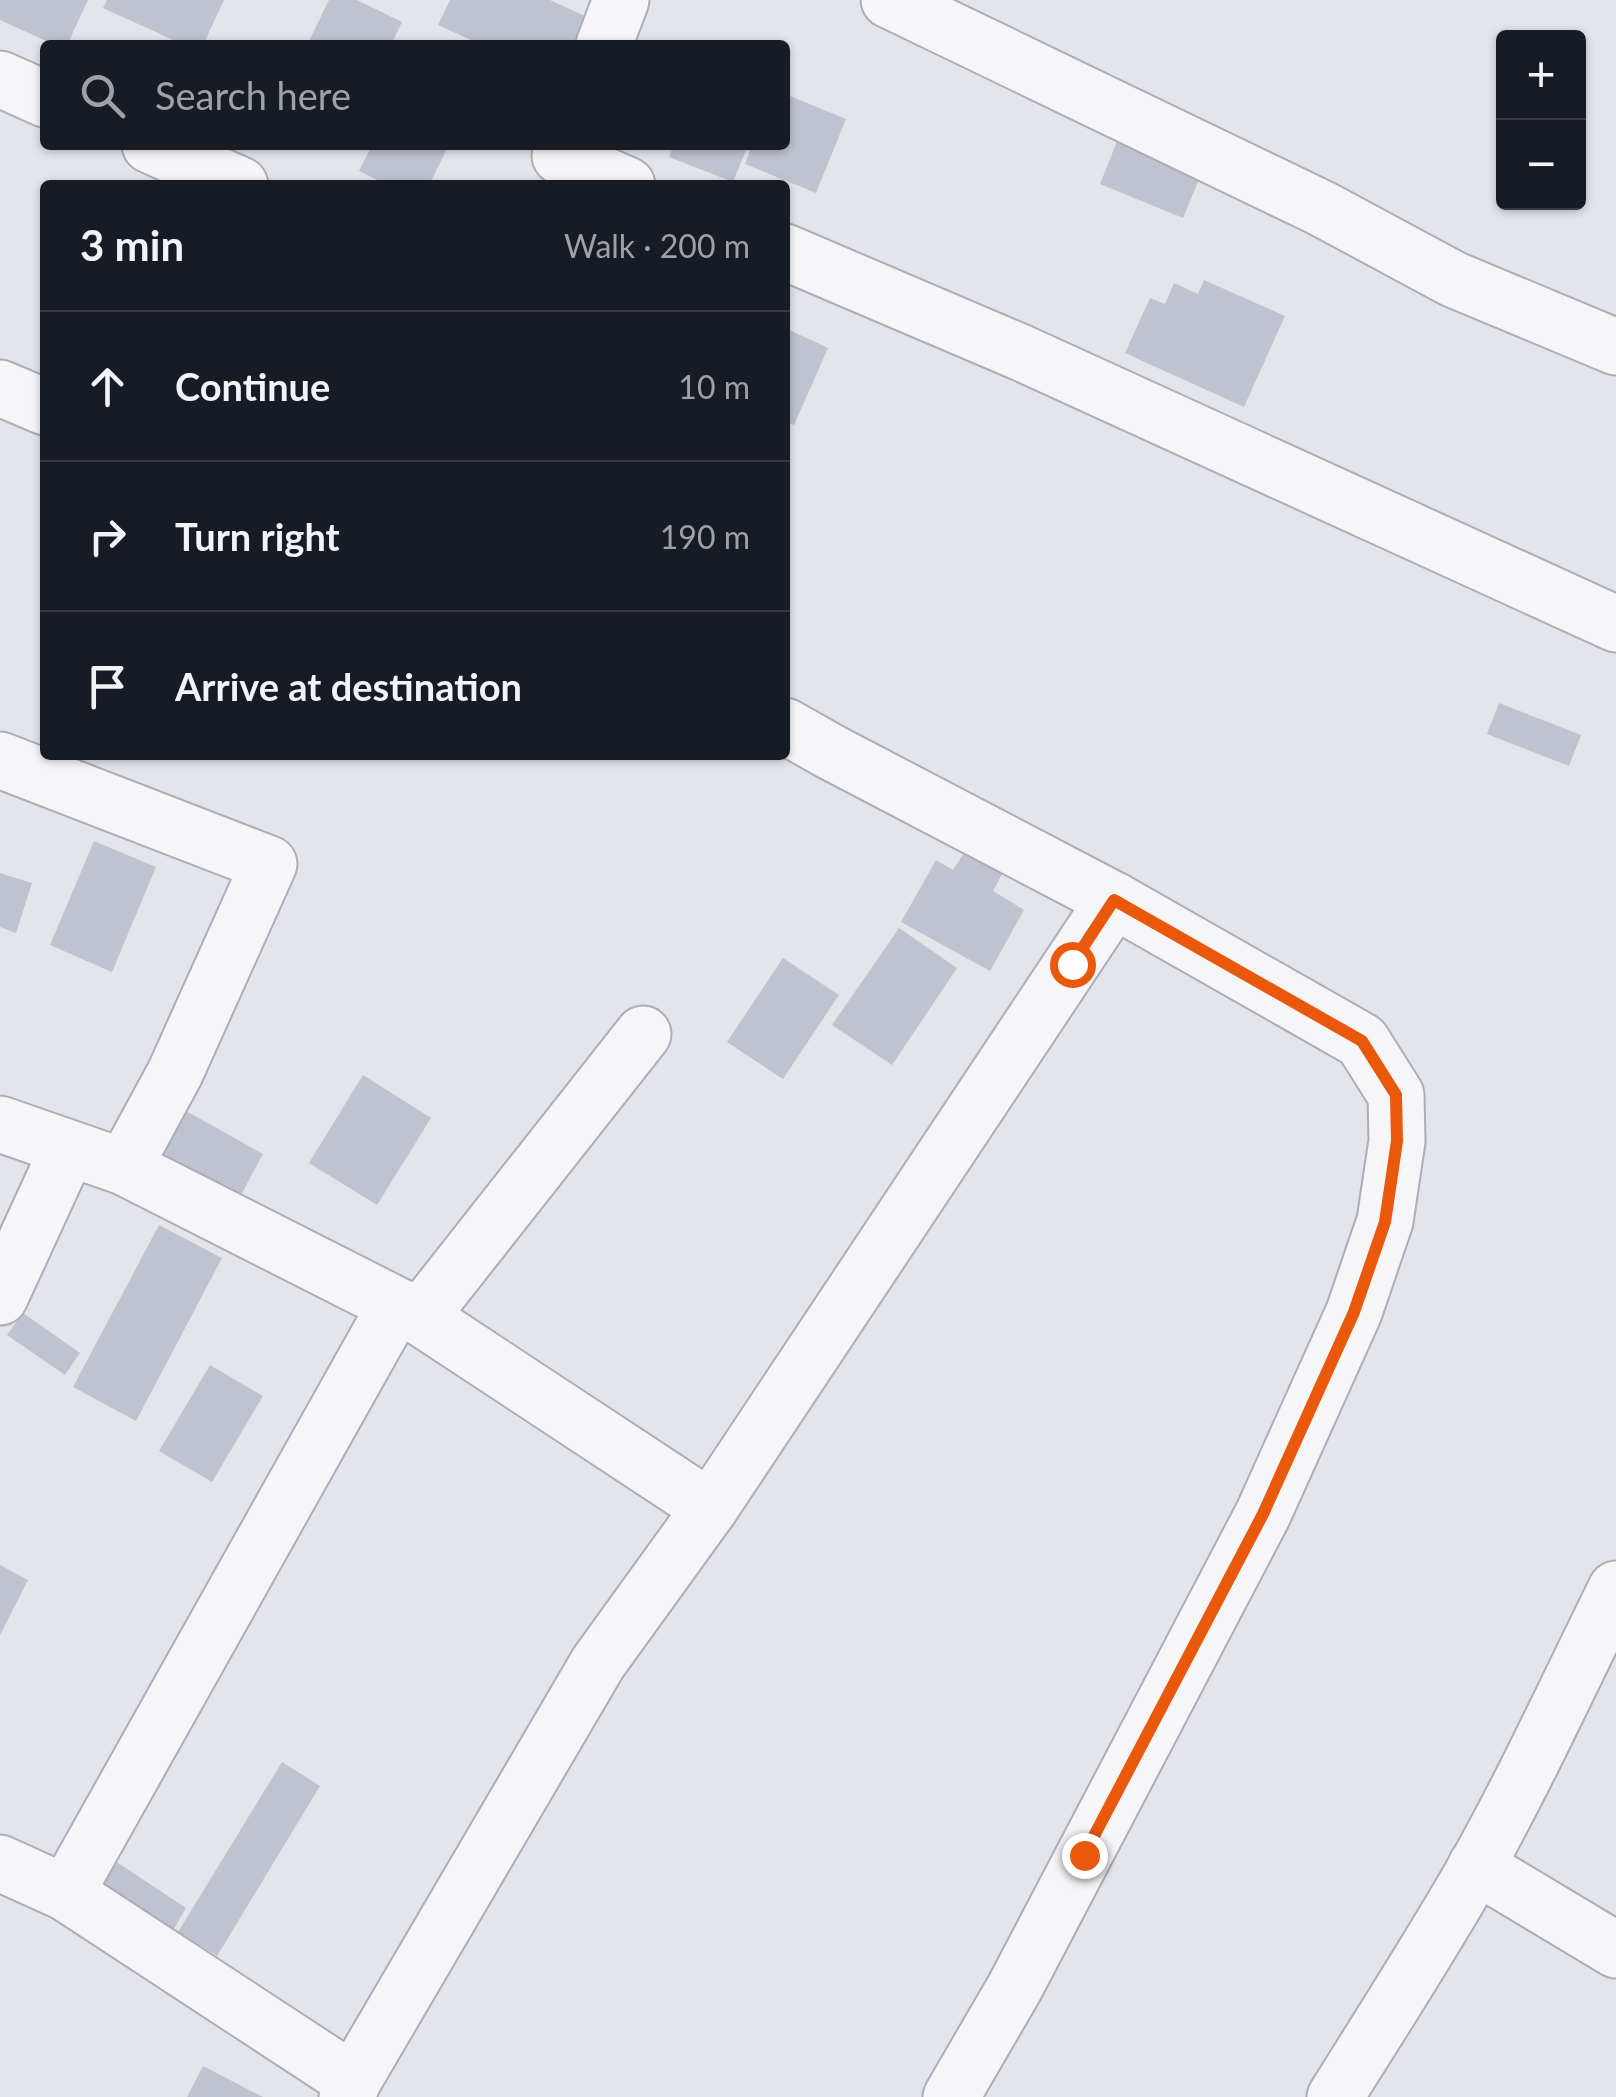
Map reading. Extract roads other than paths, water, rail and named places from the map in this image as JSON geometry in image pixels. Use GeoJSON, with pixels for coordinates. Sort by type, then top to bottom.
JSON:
{"type":"FeatureCollection","features":[{"type":"Feature","properties":{"kind":"street"},"geometry":{"type":"LineString","coordinates":[[606,40],[622,0]]}},
{"type":"Feature","properties":{"kind":"street"},"geometry":{"type":"LineString","coordinates":[[890,0],[1304,199],[1453,280],[1616,347]]}},
{"type":"Feature","properties":{"kind":"street"},"geometry":{"type":"LineString","coordinates":[[0,78],[40,96]]}},
{"type":"Feature","properties":{"kind":"street"},"geometry":{"type":"LineString","coordinates":[[161,150],[229,180]]}},
{"type":"Feature","properties":{"kind":"street"},"geometry":{"type":"LineString","coordinates":[[558,162],[612,180]]}},
{"type":"Feature","properties":{"kind":"street"},"geometry":{"type":"LineString","coordinates":[[790,254],[1040,361],[1616,624]]}},
{"type":"Feature","properties":{"kind":"street"},"geometry":{"type":"LineString","coordinates":[[0,388],[40,404]]}},
{"type":"Feature","properties":{"kind":"street"},"geometry":{"type":"LineString","coordinates":[[790,729],[1114,900],[1362,1041],[1396,1095],[1397,1141],[1385,1222],[1354,1312],[1263,1514],[1015,1987],[951,2097]]}},
{"type":"Feature","properties":{"kind":"street"},"geometry":{"type":"LineString","coordinates":[[0,760],[269,864],[175,1073],[124,1167]]}},
{"type":"Feature","properties":{"kind":"street"},"geometry":{"type":"LineString","coordinates":[[0,1863],[66,1894],[350,2089],[598,1663],[710,1508],[1114,900]]}},
{"type":"Feature","properties":{"kind":"street"},"geometry":{"type":"LineString","coordinates":[[66,1894],[408,1311],[643,1034]]}},
{"type":"Feature","properties":{"kind":"street"},"geometry":{"type":"LineString","coordinates":[[0,1124],[124,1167],[408,1311],[710,1508]]}},
{"type":"Feature","properties":{"kind":"street"},"geometry":{"type":"LineString","coordinates":[[0,1297],[68,1149]]}},
{"type":"Feature","properties":{"kind":"street"},"geometry":{"type":"LineString","coordinates":[[1334,2097],[1476,1866],[1616,1588]]}},
{"type":"Feature","properties":{"kind":"street"},"geometry":{"type":"LineString","coordinates":[[1476,1866],[1616,1950]]}}]}
